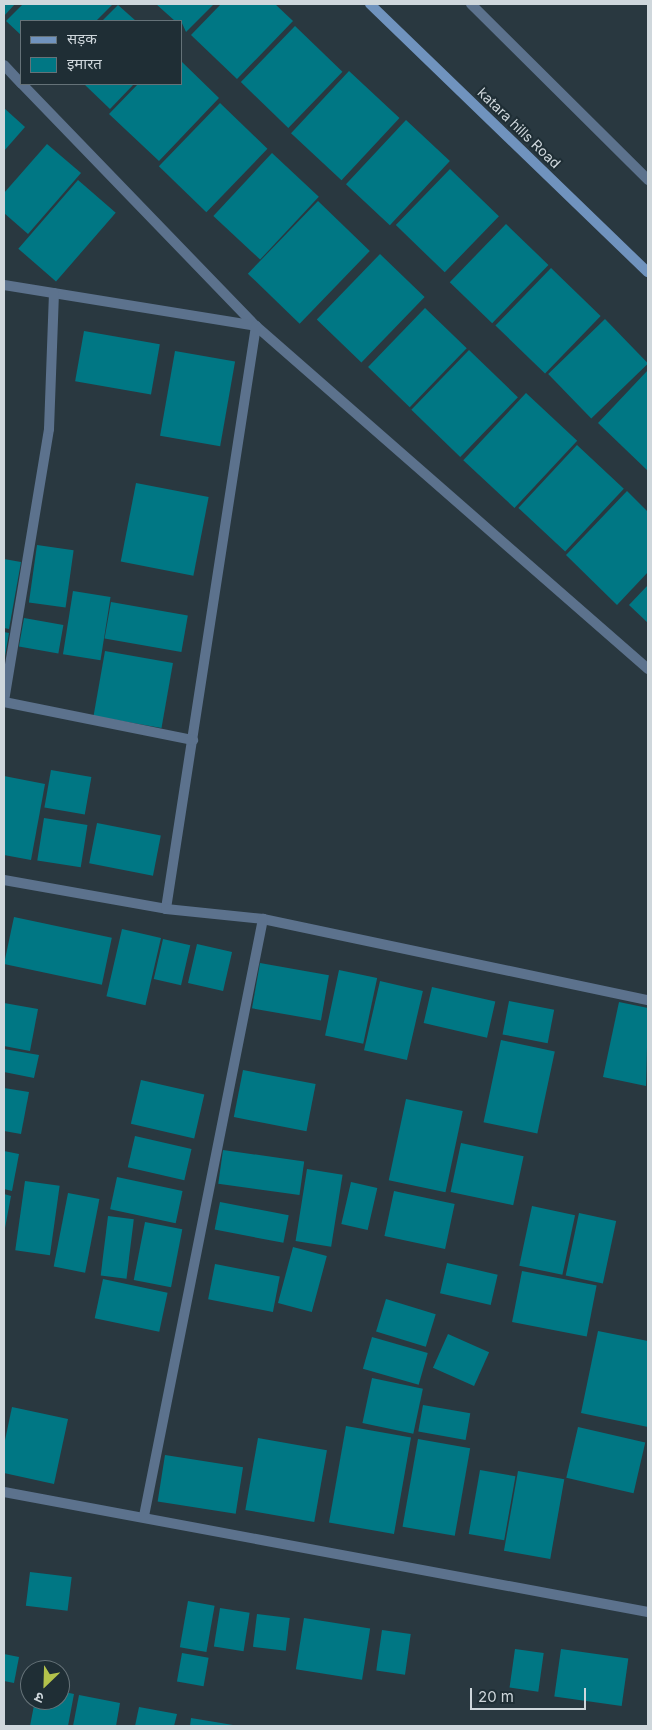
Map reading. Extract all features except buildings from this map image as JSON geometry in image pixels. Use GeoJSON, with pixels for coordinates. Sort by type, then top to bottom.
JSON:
{"type":"FeatureCollection","features":[{"type":"Feature","properties":{"kind":"main road","name":"katara hills Road"},"geometry":{"type":"LineString","coordinates":[[370,4],[648,272]]}},
{"type":"Feature","properties":{"kind":"street"},"geometry":{"type":"LineString","coordinates":[[471,4],[648,180]]}},
{"type":"Feature","properties":{"kind":"street"},"geometry":{"type":"LineString","coordinates":[[4,65],[20,83]]}},
{"type":"Feature","properties":{"kind":"street"},"geometry":{"type":"LineString","coordinates":[[22,85],[256,326],[648,669]]}},
{"type":"Feature","properties":{"kind":"street"},"geometry":{"type":"LineString","coordinates":[[4,285],[256,326]]}},
{"type":"Feature","properties":{"kind":"street"},"geometry":{"type":"LineString","coordinates":[[54,293],[49,429],[4,701],[193,740]]}},
{"type":"Feature","properties":{"kind":"street"},"geometry":{"type":"LineString","coordinates":[[166,909],[256,326]]}},
{"type":"Feature","properties":{"kind":"street"},"geometry":{"type":"LineString","coordinates":[[4,880],[166,909],[263,919],[648,1000]]}},
{"type":"Feature","properties":{"kind":"street"},"geometry":{"type":"LineString","coordinates":[[144,1516],[263,919]]}},
{"type":"Feature","properties":{"kind":"street"},"geometry":{"type":"LineString","coordinates":[[4,1492],[144,1516],[648,1612]]}}]}
